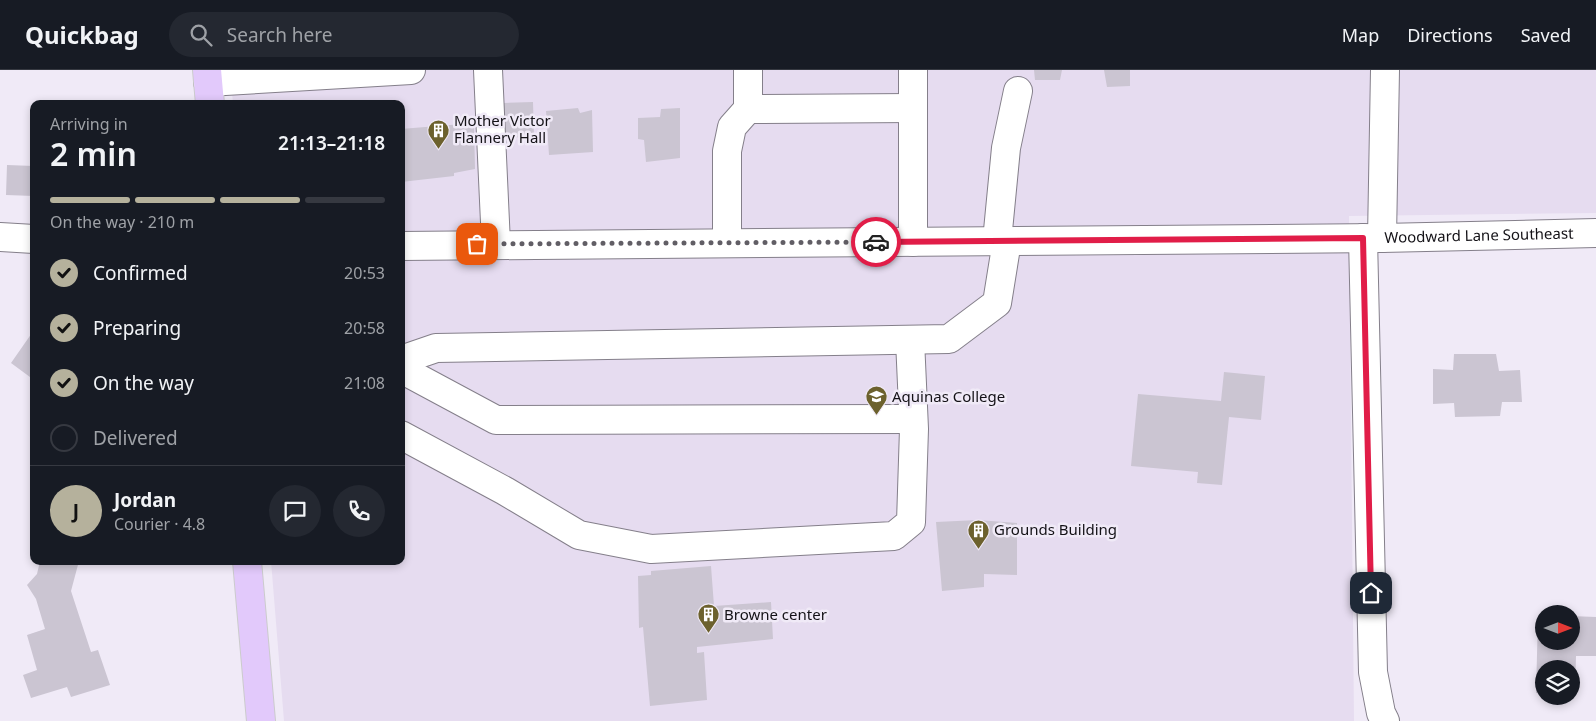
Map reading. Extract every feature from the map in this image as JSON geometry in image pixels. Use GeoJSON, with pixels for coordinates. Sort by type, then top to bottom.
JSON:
{"type":"FeatureCollection","features":[{"type":"Feature","properties":{"kind":"main road"},"geometry":{"type":"LineString","coordinates":[[247,565],[261,721]]}},
{"type":"Feature","properties":{"kind":"street"},"geometry":{"type":"LineString","coordinates":[[208,85],[411,70]]}},
{"type":"Feature","properties":{"kind":"street"},"geometry":{"type":"LineString","coordinates":[[488,70],[496,244]]}},
{"type":"Feature","properties":{"kind":"street"},"geometry":{"type":"LineString","coordinates":[[727,243],[727,152],[732,127],[748,109],[748,70]]}},
{"type":"Feature","properties":{"kind":"street"},"geometry":{"type":"LineString","coordinates":[[913,70],[913,242]]}},
{"type":"Feature","properties":{"kind":"street"},"geometry":{"type":"LineString","coordinates":[[1385,70],[1373,238],[1372,672],[1381,713],[1385,721]]}},
{"type":"Feature","properties":{"kind":"street"},"geometry":{"type":"LineString","coordinates":[[405,359],[436,348],[949,339],[996,303],[1002,241],[1006,148],[1018,91]]}},
{"type":"Feature","properties":{"kind":"street"},"geometry":{"type":"LineString","coordinates":[[748,109],[913,108]]}},
{"type":"Feature","properties":{"kind":"street","name":"Woodward Lane Southeast"},"geometry":{"type":"LineString","coordinates":[[405,246],[1373,238],[1596,233]]}},
{"type":"Feature","properties":{"kind":"street"},"geometry":{"type":"LineString","coordinates":[[0,237],[30,239]]}},
{"type":"Feature","properties":{"kind":"street"},"geometry":{"type":"LineString","coordinates":[[405,437],[505,491],[579,535],[651,549],[894,536],[911,522],[913,419],[910,340]]}},
{"type":"Feature","properties":{"kind":"street"},"geometry":{"type":"LineString","coordinates":[[405,371],[496,420],[913,419]]}},
{"type":"Feature","properties":{"kind":"shaded area","name":"Aquinas College"},"geometry":{"type":"Polygon","coordinates":[[[230,70],[1596,70],[1596,213],[1349,216],[1354,721],[284,721],[271,565],[405,565],[405,100],[233,100],[230,70]]]}},
{"type":"Feature","properties":{"kind":"building"},"geometry":{"type":"Polygon","coordinates":[[[1034,70],[1062,70],[1060,80],[1035,80],[1034,70]]]}},
{"type":"Feature","properties":{"kind":"building"},"geometry":{"type":"Polygon","coordinates":[[[1104,70],[1130,70],[1130,86],[1107,87],[1104,70]]]}},
{"type":"Feature","properties":{"kind":"building"},"geometry":{"type":"Polygon","coordinates":[[[533,102],[534,137],[504,138],[504,103],[533,102]]]}},
{"type":"Feature","properties":{"kind":"building"},"geometry":{"type":"Polygon","coordinates":[[[578,108],[580,113],[592,110],[593,152],[549,155],[546,111],[578,108]]]}},
{"type":"Feature","properties":{"kind":"building"},"geometry":{"type":"Polygon","coordinates":[[[680,108],[680,158],[646,162],[644,140],[638,139],[638,118],[660,117],[661,109],[680,108]]]}},
{"type":"Feature","properties":{"kind":"building","name":"Mother Victor Flannery Hall"},"geometry":{"type":"Polygon","coordinates":[[[474,123],[475,169],[454,173],[454,176],[405,182],[405,129],[474,123]]]}},
{"type":"Feature","properties":{"kind":"building"},"geometry":{"type":"Polygon","coordinates":[[[7,165],[30,166],[30,196],[6,195],[7,165]]]}},
{"type":"Feature","properties":{"kind":"building"},"geometry":{"type":"Polygon","coordinates":[[[30,336],[30,377],[11,363],[30,336]]]}},
{"type":"Feature","properties":{"kind":"building"},"geometry":{"type":"Polygon","coordinates":[[[1454,354],[1496,354],[1499,371],[1520,370],[1522,402],[1502,402],[1500,416],[1455,417],[1454,403],[1433,404],[1433,369],[1453,370],[1454,354]]]}},
{"type":"Feature","properties":{"kind":"building"},"geometry":{"type":"Polygon","coordinates":[[[1224,372],[1265,376],[1261,420],[1229,417],[1222,485],[1197,483],[1198,472],[1131,466],[1138,394],[1221,401],[1224,372]]]}},
{"type":"Feature","properties":{"kind":"building","name":"Grounds Building"},"geometry":{"type":"Polygon","coordinates":[[[978,520],[1017,523],[1017,575],[984,574],[984,587],[942,591],[936,522],[978,520]]]}},
{"type":"Feature","properties":{"kind":"building"},"geometry":{"type":"Polygon","coordinates":[[[39,565],[78,565],[71,591],[91,652],[98,650],[110,685],[71,697],[67,687],[31,698],[23,675],[37,670],[27,635],[45,629],[36,599],[27,585],[37,574],[39,565]]]}},
{"type":"Feature","properties":{"kind":"building","name":"Browne center"},"geometry":{"type":"Polygon","coordinates":[[[711,566],[714,606],[771,602],[773,639],[697,647],[697,653],[704,652],[707,700],[650,706],[643,627],[639,628],[638,576],[651,575],[651,571],[711,566]]]}},
{"type":"Feature","properties":{"kind":"building"},"geometry":{"type":"Polygon","coordinates":[[[1580,616],[1596,617],[1596,656],[1576,656],[1576,660],[1537,660],[1537,650],[1580,650],[1580,616]]]}},
{"type":"Feature","properties":{"kind":"way so far"},"geometry":{"type":"LineString","coordinates":[[477,244],[876,242]]}},
{"type":"Feature","properties":{"kind":"place","name":"Mother Victor Flannery Hall"},"geometry":{"type":"Point","coordinates":[438,149]}},
{"type":"Feature","properties":{"kind":"place","name":"Aquinas College"},"geometry":{"type":"Point","coordinates":[876,416]}},
{"type":"Feature","properties":{"kind":"place","name":"Grounds Building"},"geometry":{"type":"Point","coordinates":[978,549]}},
{"type":"Feature","properties":{"kind":"place","name":"Browne center"},"geometry":{"type":"Point","coordinates":[708,634]}},
{"type":"Feature","properties":{"kind":"route"},"geometry":{"type":"LineString","coordinates":[[876,242],[1363,238],[1371,593]]}}]}
